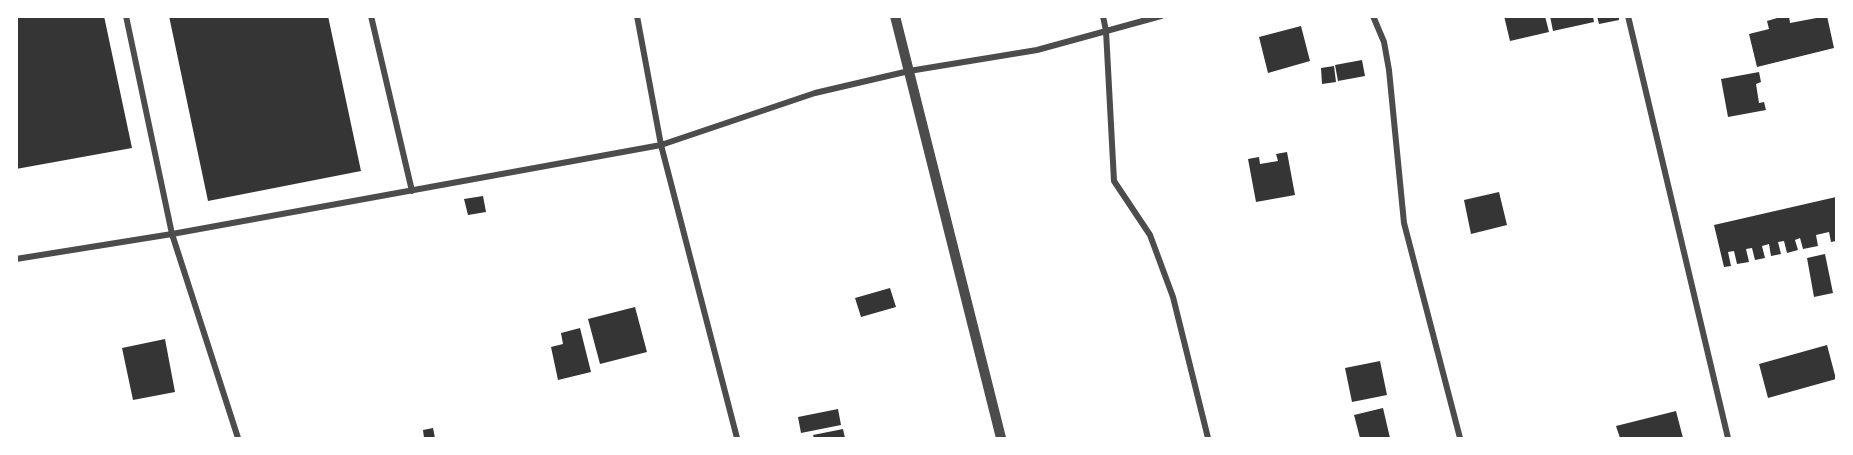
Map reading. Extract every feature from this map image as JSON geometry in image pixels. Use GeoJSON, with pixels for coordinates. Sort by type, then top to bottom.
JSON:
{"type":"FeatureCollection","features":[{"type":"Feature","properties":{"kind":"street"},"geometry":{"type":"LineString","coordinates":[[126,16],[172,234],[238,438]]}},
{"type":"Feature","properties":{"kind":"street"},"geometry":{"type":"LineString","coordinates":[[371,16],[412,191]]}},
{"type":"Feature","properties":{"kind":"street"},"geometry":{"type":"LineString","coordinates":[[637,16],[661,145],[737,438]]}},
{"type":"Feature","properties":{"kind":"street"},"geometry":{"type":"LineString","coordinates":[[896,16],[1000,438]]}},
{"type":"Feature","properties":{"kind":"street"},"geometry":{"type":"LineString","coordinates":[[1103,16],[1106,31],[1114,182],[1150,235],[1173,297],[1208,438]]}},
{"type":"Feature","properties":{"kind":"street"},"geometry":{"type":"LineString","coordinates":[[16,259],[172,234],[661,145],[815,93],[909,71],[1036,50],[1161,16]]}},
{"type":"Feature","properties":{"kind":"street"},"geometry":{"type":"LineString","coordinates":[[1373,16],[1384,42],[1389,70],[1404,224],[1460,438]]}},
{"type":"Feature","properties":{"kind":"street"},"geometry":{"type":"LineString","coordinates":[[1628,16],[1728,438]]}},
{"type":"Feature","properties":{"kind":"building"},"geometry":{"type":"Polygon","coordinates":[[[16,16],[104,16],[132,148],[16,169],[16,16]]]}},
{"type":"Feature","properties":{"kind":"building"},"geometry":{"type":"Polygon","coordinates":[[[169,16],[328,16],[361,171],[208,201],[169,16]]]}},
{"type":"Feature","properties":{"kind":"building"},"geometry":{"type":"Polygon","coordinates":[[[1504,16],[1545,16],[1549,32],[1510,41],[1504,16]]]}},
{"type":"Feature","properties":{"kind":"building"},"geometry":{"type":"Polygon","coordinates":[[[1550,16],[1593,16],[1594,22],[1553,31],[1550,16]]]}},
{"type":"Feature","properties":{"kind":"building"},"geometry":{"type":"Polygon","coordinates":[[[1597,16],[1619,16],[1619,20],[1599,24],[1597,16]]]}},
{"type":"Feature","properties":{"kind":"building"},"geometry":{"type":"Polygon","coordinates":[[[1789,16],[1790,23],[1827,16],[1834,48],[1757,67],[1749,34],[1769,29],[1767,21],[1789,16]]]}},
{"type":"Feature","properties":{"kind":"building"},"geometry":{"type":"Polygon","coordinates":[[[1301,26],[1310,61],[1268,73],[1259,37],[1301,26]]]}},
{"type":"Feature","properties":{"kind":"building"},"geometry":{"type":"Polygon","coordinates":[[[1362,60],[1365,76],[1338,81],[1335,65],[1362,60]]]}},
{"type":"Feature","properties":{"kind":"building"},"geometry":{"type":"Polygon","coordinates":[[[1334,66],[1336,82],[1322,84],[1321,68],[1334,66]]]}},
{"type":"Feature","properties":{"kind":"building"},"geometry":{"type":"Polygon","coordinates":[[[1759,72],[1761,82],[1756,84],[1759,103],[1764,102],[1766,110],[1728,117],[1721,79],[1759,72]]]}},
{"type":"Feature","properties":{"kind":"building"},"geometry":{"type":"Polygon","coordinates":[[[1287,152],[1295,195],[1256,202],[1248,159],[1259,157],[1260,164],[1278,161],[1276,154],[1287,152]]]}},
{"type":"Feature","properties":{"kind":"building"},"geometry":{"type":"Polygon","coordinates":[[[1499,192],[1507,225],[1471,234],[1464,200],[1499,192]]]}},
{"type":"Feature","properties":{"kind":"building"},"geometry":{"type":"Polygon","coordinates":[[[483,196],[486,212],[468,215],[464,199],[483,196]]]}},
{"type":"Feature","properties":{"kind":"building"},"geometry":{"type":"Polygon","coordinates":[[[1836,197],[1836,241],[1831,242],[1829,232],[1816,235],[1818,246],[1803,249],[1800,238],[1795,240],[1798,250],[1787,253],[1784,241],[1778,242],[1781,254],[1771,256],[1769,244],[1762,246],[1765,258],[1755,260],[1752,248],[1746,249],[1749,262],[1737,264],[1734,251],[1728,252],[1731,266],[1724,267],[1714,225],[1836,197]]]}},
{"type":"Feature","properties":{"kind":"building"},"geometry":{"type":"Polygon","coordinates":[[[1825,254],[1833,293],[1814,297],[1807,258],[1825,254]]]}},
{"type":"Feature","properties":{"kind":"building"},"geometry":{"type":"Polygon","coordinates":[[[890,288],[896,307],[861,317],[855,298],[890,288]]]}},
{"type":"Feature","properties":{"kind":"building"},"geometry":{"type":"Polygon","coordinates":[[[635,307],[647,352],[600,364],[588,319],[635,307]]]}},
{"type":"Feature","properties":{"kind":"building"},"geometry":{"type":"Polygon","coordinates":[[[580,328],[591,372],[558,380],[551,347],[563,344],[561,333],[580,328]]]}},
{"type":"Feature","properties":{"kind":"building"},"geometry":{"type":"Polygon","coordinates":[[[165,339],[175,392],[133,400],[122,348],[165,339]]]}},
{"type":"Feature","properties":{"kind":"building"},"geometry":{"type":"Polygon","coordinates":[[[1827,345],[1836,379],[1768,398],[1759,364],[1827,345]]]}},
{"type":"Feature","properties":{"kind":"building"},"geometry":{"type":"Polygon","coordinates":[[[1380,361],[1387,395],[1352,402],[1345,368],[1380,361]]]}},
{"type":"Feature","properties":{"kind":"building"},"geometry":{"type":"Polygon","coordinates":[[[1383,408],[1390,438],[1360,438],[1354,415],[1383,408]]]}},
{"type":"Feature","properties":{"kind":"building"},"geometry":{"type":"Polygon","coordinates":[[[838,409],[841,425],[801,433],[798,417],[838,409]]]}},
{"type":"Feature","properties":{"kind":"building"},"geometry":{"type":"Polygon","coordinates":[[[1676,411],[1683,438],[1620,438],[1616,426],[1676,411]]]}},
{"type":"Feature","properties":{"kind":"building"},"geometry":{"type":"Polygon","coordinates":[[[433,428],[435,438],[424,438],[423,430],[433,428]]]}},
{"type":"Feature","properties":{"kind":"building"},"geometry":{"type":"Polygon","coordinates":[[[843,429],[845,438],[814,438],[813,435],[843,429]]]}}]}
